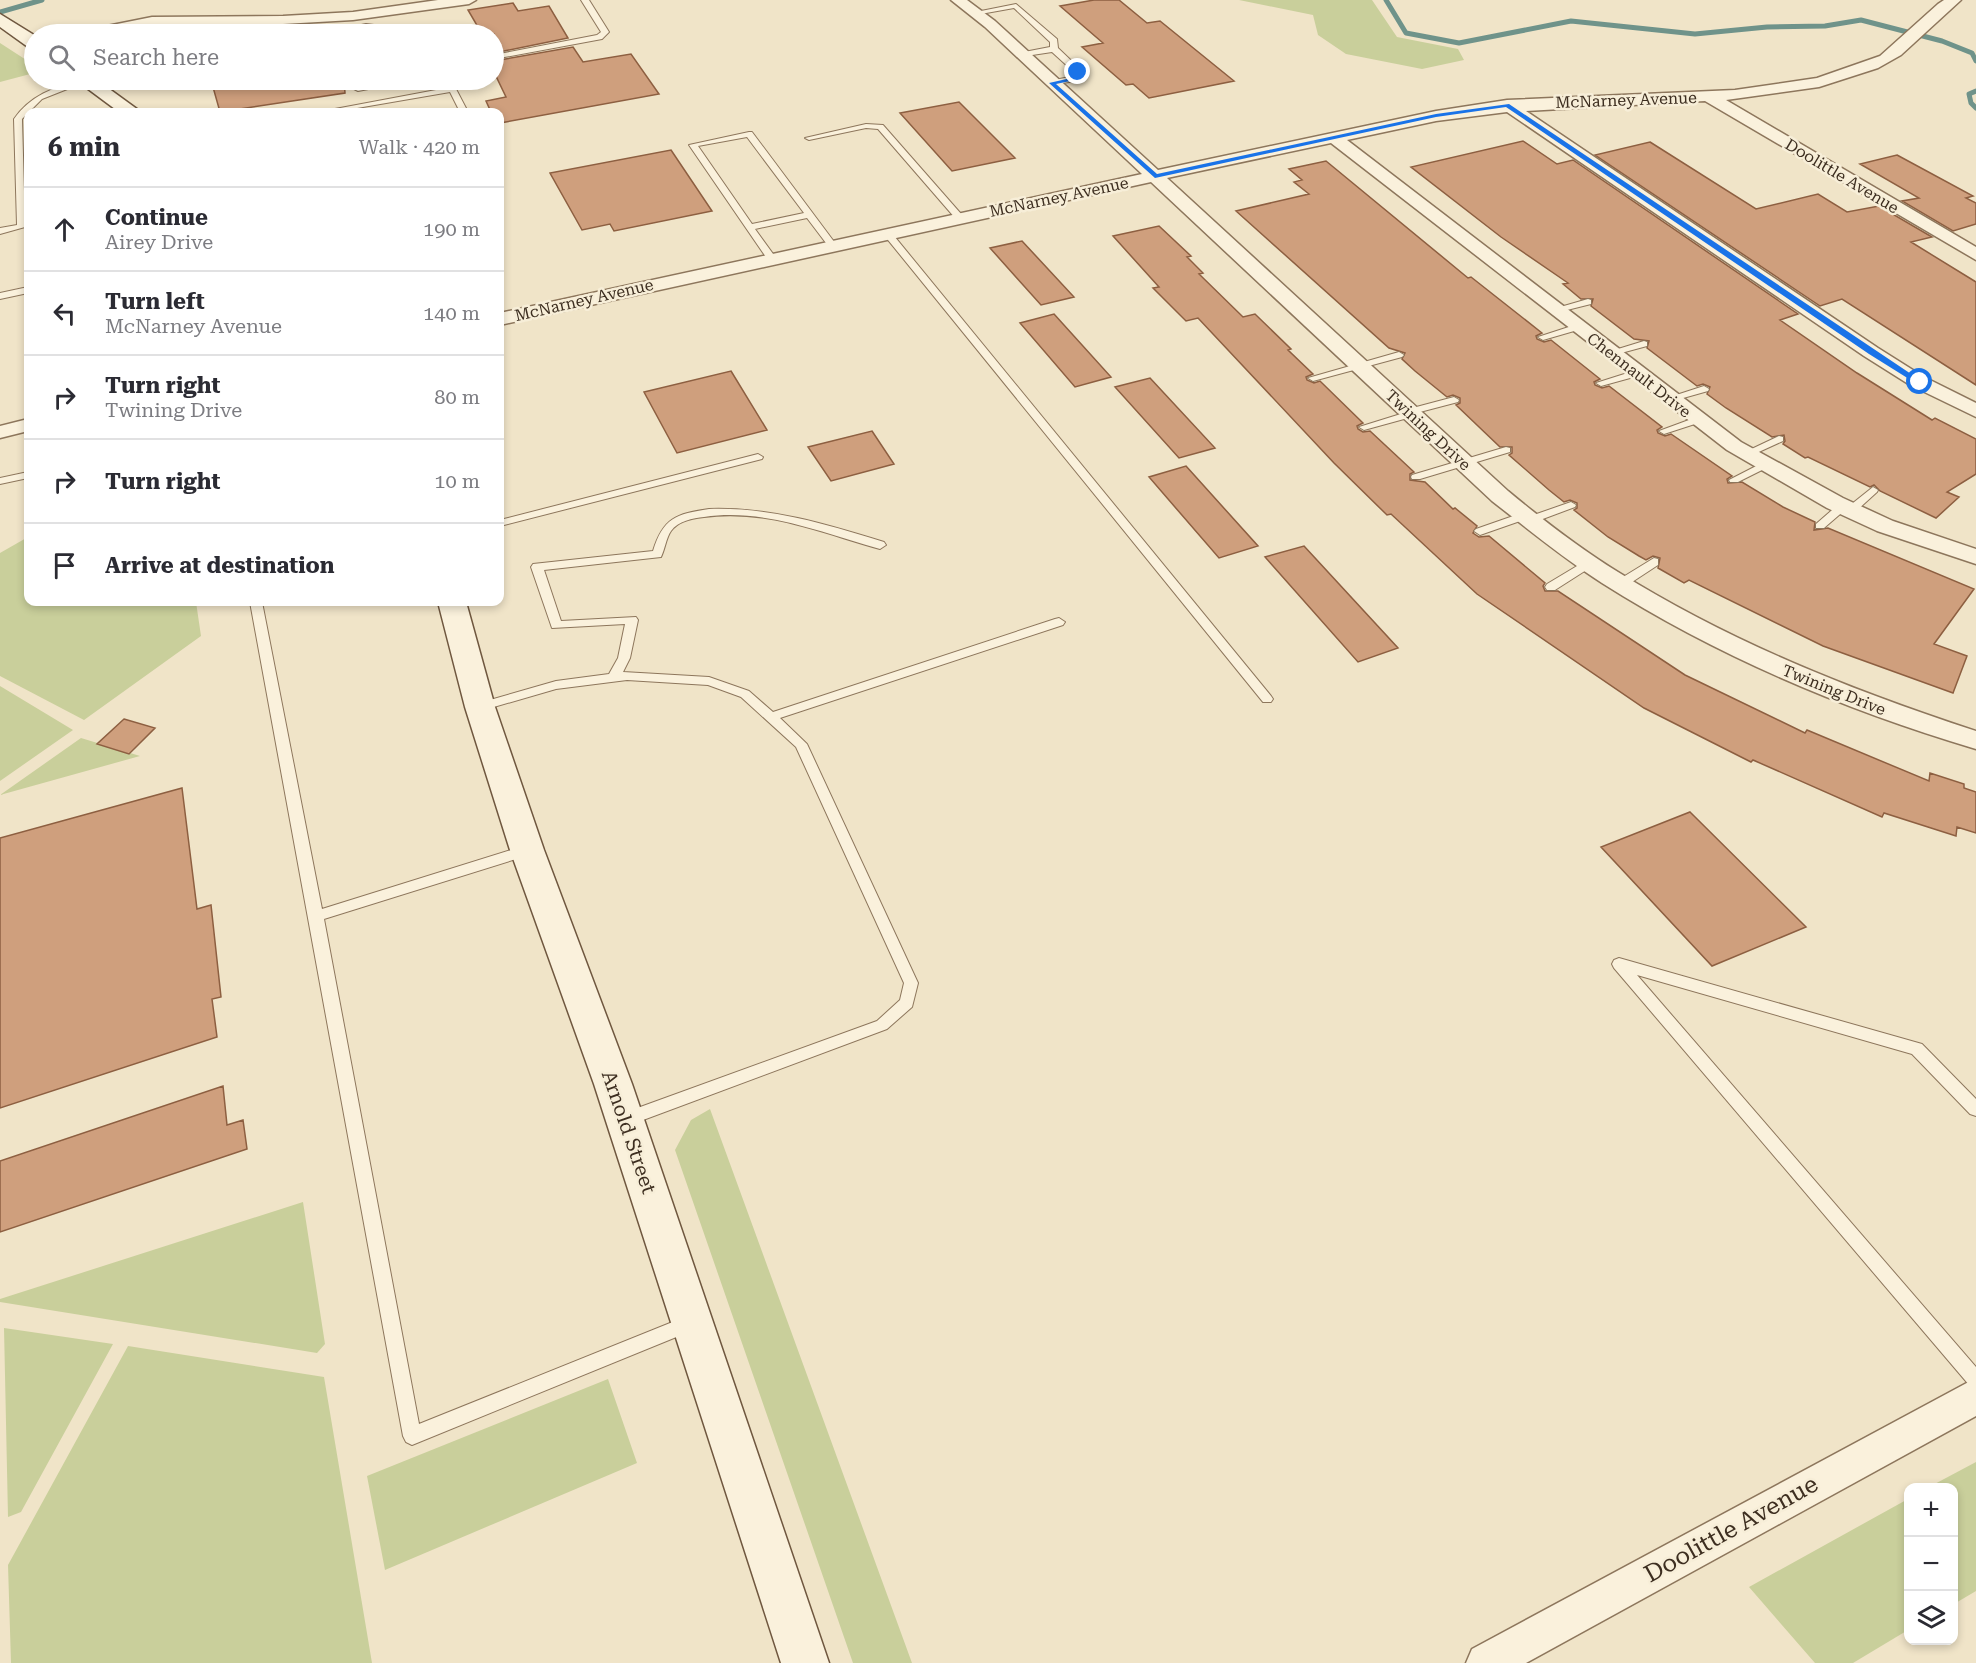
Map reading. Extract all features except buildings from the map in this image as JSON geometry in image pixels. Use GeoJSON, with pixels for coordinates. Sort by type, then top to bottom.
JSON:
{"type":"FeatureCollection","features":[{"type":"Feature","properties":{"kind":"main road"},"geometry":{"type":"LineString","coordinates":[[0,19],[24,35]]}},
{"type":"Feature","properties":{"kind":"main road"},"geometry":{"type":"LineString","coordinates":[[100,90],[125,108]]}},
{"type":"Feature","properties":{"kind":"main road","name":"Arnold Street"},"geometry":{"type":"LineString","coordinates":[[453,606],[480,707],[694,1322],[805,1663]]}},
{"type":"Feature","properties":{"kind":"street"},"geometry":{"type":"LineString","coordinates":[[146,24],[170,20],[370,20],[469,0]]}},
{"type":"Feature","properties":{"kind":"street","name":"Twining Drive"},"geometry":{"type":"LineString","coordinates":[[958,0],[1022,55],[1464,463],[1526,518],[1587,564],[1693,628],[1782,669],[1882,711],[1976,741]]}},
{"type":"Feature","properties":{"kind":"street","name":"McNarney Avenue"},"geometry":{"type":"LineString","coordinates":[[504,318],[771,258],[1436,116],[1507,105],[1709,97],[1812,87],[1876,65],[1907,44],[1939,8],[1954,0]]}},
{"type":"Feature","properties":{"kind":"street","name":"Doolittle Avenue"},"geometry":{"type":"LineString","coordinates":[[1709,97],[1976,255]]}},
{"type":"Feature","properties":{"kind":"street"},"geometry":{"type":"LineString","coordinates":[[1507,105],[1871,352],[1917,381],[1976,411]]}},
{"type":"Feature","properties":{"kind":"street","name":"Chennault Drive"},"geometry":{"type":"LineString","coordinates":[[1334,138],[1697,420],[1764,465],[1885,526],[1976,557]]}},
{"type":"Feature","properties":{"kind":"street"},"geometry":{"type":"LineString","coordinates":[[0,432],[24,426]]}},
{"type":"Feature","properties":{"kind":"street","name":"Doolittle Avenue"},"geometry":{"type":"LineString","coordinates":[[1486,1663],[1976,1396]]}},
{"type":"Feature","properties":{"kind":"lane"},"geometry":{"type":"LineString","coordinates":[[504,55],[599,37],[605,32],[585,0]]}},
{"type":"Feature","properties":{"kind":"lane"},"geometry":{"type":"LineString","coordinates":[[975,13],[1016,6],[1054,41],[1054,49],[1078,72],[1073,79],[1052,83]]}},
{"type":"Feature","properties":{"kind":"lane"},"geometry":{"type":"LineString","coordinates":[[170,20],[171,24]]}},
{"type":"Feature","properties":{"kind":"lane"},"geometry":{"type":"LineString","coordinates":[[277,24],[283,20]]}},
{"type":"Feature","properties":{"kind":"lane"},"geometry":{"type":"LineString","coordinates":[[362,24],[370,20],[380,24]]}},
{"type":"Feature","properties":{"kind":"lane"},"geometry":{"type":"LineString","coordinates":[[1022,55],[1054,49]]}},
{"type":"Feature","properties":{"kind":"lane"},"geometry":{"type":"LineString","coordinates":[[24,108],[40,95],[55,90]]}},
{"type":"Feature","properties":{"kind":"lane"},"geometry":{"type":"LineString","coordinates":[[345,108],[446,90]]}},
{"type":"Feature","properties":{"kind":"lane"},"geometry":{"type":"LineString","coordinates":[[453,90],[462,108]]}},
{"type":"Feature","properties":{"kind":"lane"},"geometry":{"type":"LineString","coordinates":[[24,109],[18,120],[24,194]]}},
{"type":"Feature","properties":{"kind":"lane"},"geometry":{"type":"LineString","coordinates":[[809,138],[866,126],[880,126],[959,218]]}},
{"type":"Feature","properties":{"kind":"lane"},"geometry":{"type":"LineString","coordinates":[[771,258],[693,145],[749,134],[832,245]]}},
{"type":"Feature","properties":{"kind":"lane"},"geometry":{"type":"LineString","coordinates":[[750,227],[809,215]]}},
{"type":"Feature","properties":{"kind":"lane"},"geometry":{"type":"LineString","coordinates":[[0,231],[24,226]]}},
{"type":"Feature","properties":{"kind":"lane"},"geometry":{"type":"LineString","coordinates":[[887,233],[1267,699]]}},
{"type":"Feature","properties":{"kind":"lane"},"geometry":{"type":"LineString","coordinates":[[0,296],[24,291]]}},
{"type":"Feature","properties":{"kind":"lane"},"geometry":{"type":"LineString","coordinates":[[1555,310],[1588,302]]}},
{"type":"Feature","properties":{"kind":"lane"},"geometry":{"type":"LineString","coordinates":[[1544,337],[1578,327]]}},
{"type":"Feature","properties":{"kind":"lane"},"geometry":{"type":"LineString","coordinates":[[1610,353],[1644,344]]}},
{"type":"Feature","properties":{"kind":"lane"},"geometry":{"type":"LineString","coordinates":[[1313,378],[1399,355]]}},
{"type":"Feature","properties":{"kind":"lane"},"geometry":{"type":"LineString","coordinates":[[1601,383],[1636,373]]}},
{"type":"Feature","properties":{"kind":"lane"},"geometry":{"type":"LineString","coordinates":[[1670,399],[1704,389]]}},
{"type":"Feature","properties":{"kind":"lane"},"geometry":{"type":"LineString","coordinates":[[1364,427],[1454,400]]}},
{"type":"Feature","properties":{"kind":"lane"},"geometry":{"type":"LineString","coordinates":[[1664,431],[1697,420]]}},
{"type":"Feature","properties":{"kind":"lane"},"geometry":{"type":"LineString","coordinates":[[1746,453],[1779,439]]}},
{"type":"Feature","properties":{"kind":"lane"},"geometry":{"type":"LineString","coordinates":[[1416,477],[1506,450]]}},
{"type":"Feature","properties":{"kind":"lane"},"geometry":{"type":"LineString","coordinates":[[504,522],[758,457]]}},
{"type":"Feature","properties":{"kind":"lane"},"geometry":{"type":"LineString","coordinates":[[1734,480],[1764,465]]}},
{"type":"Feature","properties":{"kind":"lane"},"geometry":{"type":"LineString","coordinates":[[0,481],[24,476]]}},
{"type":"Feature","properties":{"kind":"lane"},"geometry":{"type":"LineString","coordinates":[[1820,526],[1873,490]]}},
{"type":"Feature","properties":{"kind":"lane"},"geometry":{"type":"LineString","coordinates":[[1479,531],[1571,505]]}},
{"type":"Feature","properties":{"kind":"lane"},"geometry":{"type":"LineString","coordinates":[[614,677],[624,658],[632,620],[556,625],[537,567],[657,554],[667,528],[678,519],[697,514],[721,512],[794,519],[880,545]]}},
{"type":"Feature","properties":{"kind":"lane"},"geometry":{"type":"LineString","coordinates":[[1619,585],[1654,562]]}},
{"type":"Feature","properties":{"kind":"lane"},"geometry":{"type":"LineString","coordinates":[[1551,587],[1587,564]]}},
{"type":"Feature","properties":{"kind":"lane"},"geometry":{"type":"LineString","coordinates":[[257,606],[412,1436],[694,1322]]}},
{"type":"Feature","properties":{"kind":"lane"},"geometry":{"type":"LineString","coordinates":[[770,717],[1059,621]]}},
{"type":"Feature","properties":{"kind":"lane"},"geometry":{"type":"LineString","coordinates":[[480,707],[556,685],[614,677],[658,676],[709,681],[745,694],[801,744],[911,984],[906,1003],[882,1025],[625,1120]]}},
{"type":"Feature","properties":{"kind":"lane"},"geometry":{"type":"LineString","coordinates":[[316,916],[528,850]]}},
{"type":"Feature","properties":{"kind":"lane"},"geometry":{"type":"LineString","coordinates":[[1976,1109],[1917,1049],[1619,964],[1976,1380]]}},
{"type":"Feature","properties":{"kind":"green space"},"geometry":{"type":"Polygon","coordinates":[[[1239,0],[1372,0],[1397,37],[1458,49],[1464,60],[1422,69],[1346,54],[1318,35],[1313,15],[1239,0]]]}},
{"type":"Feature","properties":{"kind":"green space"},"geometry":{"type":"Polygon","coordinates":[[[0,43],[24,59],[24,76],[0,82],[0,43]]]}},
{"type":"Feature","properties":{"kind":"green space"},"geometry":{"type":"Polygon","coordinates":[[[24,539],[24,606],[197,606],[201,636],[84,720],[0,676],[0,553],[24,539]]]}},
{"type":"Feature","properties":{"kind":"green space"},"geometry":{"type":"Polygon","coordinates":[[[0,686],[73,730],[0,781],[0,686]]]}},
{"type":"Feature","properties":{"kind":"green space"},"geometry":{"type":"Polygon","coordinates":[[[81,738],[140,756],[0,795],[81,738]]]}},
{"type":"Feature","properties":{"kind":"green space"},"geometry":{"type":"Polygon","coordinates":[[[710,1109],[912,1663],[853,1663],[675,1150],[691,1120],[710,1109]]]}},
{"type":"Feature","properties":{"kind":"green space"},"geometry":{"type":"Polygon","coordinates":[[[303,1202],[325,1344],[317,1353],[0,1302],[0,1299],[303,1202]]]}},
{"type":"Feature","properties":{"kind":"green space"},"geometry":{"type":"Polygon","coordinates":[[[4,1328],[113,1344],[21,1512],[8,1517],[4,1328]]]}},
{"type":"Feature","properties":{"kind":"green space"},"geometry":{"type":"Polygon","coordinates":[[[128,1346],[324,1377],[372,1663],[11,1663],[8,1565],[128,1346]]]}},
{"type":"Feature","properties":{"kind":"green space"},"geometry":{"type":"Polygon","coordinates":[[[608,1379],[637,1463],[385,1570],[367,1476],[608,1379]]]}},
{"type":"Feature","properties":{"kind":"green space"},"geometry":{"type":"Polygon","coordinates":[[[1976,1462],[1976,1591],[1958,1602],[1958,1483],[1937,1483],[1976,1462]]]}},
{"type":"Feature","properties":{"kind":"green space"},"geometry":{"type":"Polygon","coordinates":[[[1904,1501],[1904,1632],[1853,1663],[1815,1663],[1749,1587],[1904,1501]]]}},
{"type":"Feature","properties":{"kind":"waterway"},"geometry":{"type":"LineString","coordinates":[[0,12],[42,0]]}},
{"type":"Feature","properties":{"kind":"waterway"},"geometry":{"type":"LineString","coordinates":[[1386,0],[1406,33],[1459,43],[1571,21],[1695,34],[1767,27],[1825,26],[1861,20],[1942,41],[1972,53],[1976,61]]}},
{"type":"Feature","properties":{"kind":"waterway"},"geometry":{"type":"LineString","coordinates":[[1976,91],[1969,94],[1971,103],[1976,108]]}},
{"type":"Feature","properties":{"kind":"route"},"geometry":{"type":"LineString","coordinates":[[1078,72],[1073,79],[1052,83],[1155,177],[1436,116],[1507,105],[1871,352],[1920,382]]}}]}
